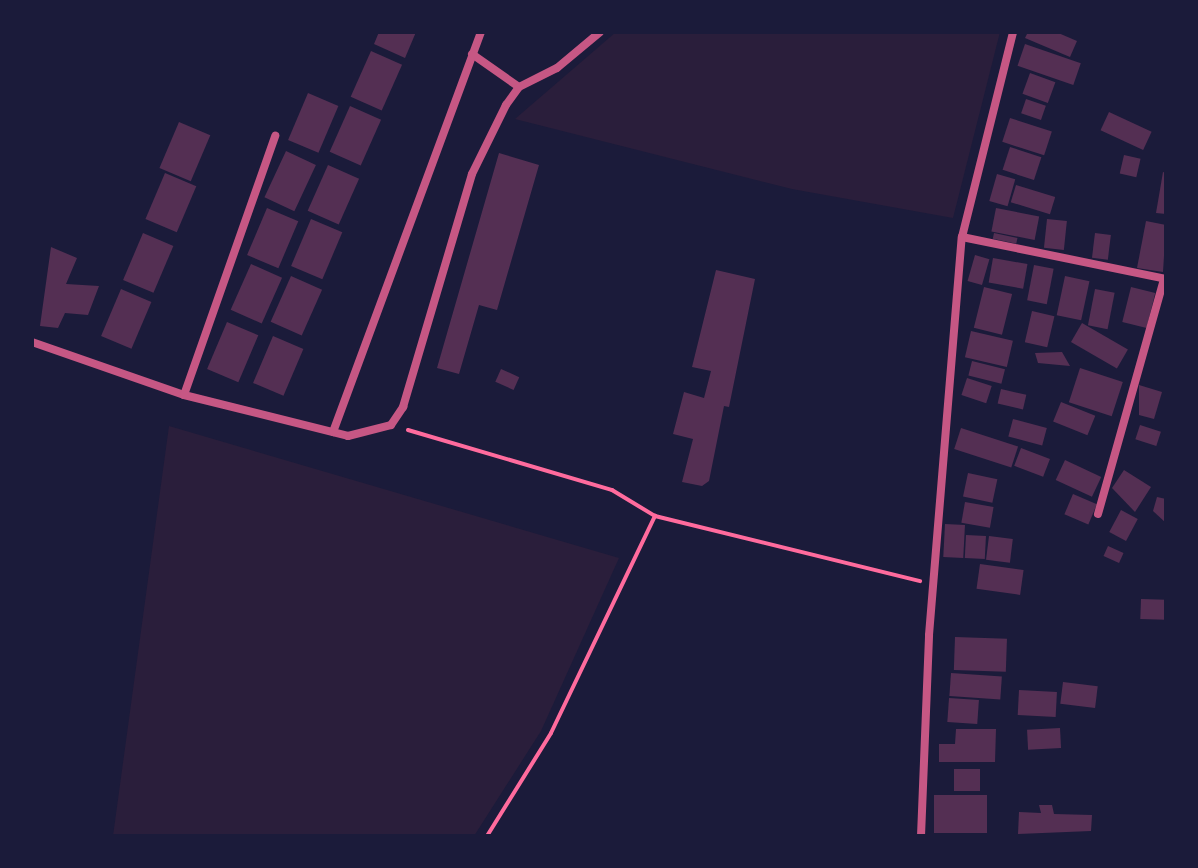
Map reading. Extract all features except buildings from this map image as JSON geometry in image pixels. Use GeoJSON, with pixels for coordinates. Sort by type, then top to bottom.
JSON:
{"type":"FeatureCollection","features":[{"type":"Feature","properties":{"kind":"street"},"geometry":{"type":"LineString","coordinates":[[333,432],[481,32]]}},
{"type":"Feature","properties":{"kind":"street"},"geometry":{"type":"LineString","coordinates":[[32,342],[184,395],[333,432],[371,434],[391,425],[403,407],[472,174],[519,87],[557,68],[600,32]]}},
{"type":"Feature","properties":{"kind":"street"},"geometry":{"type":"LineString","coordinates":[[921,836],[934,584],[962,237],[1013,32]]}},
{"type":"Feature","properties":{"kind":"street"},"geometry":{"type":"LineString","coordinates":[[472,54],[519,87]]}},
{"type":"Feature","properties":{"kind":"street"},"geometry":{"type":"LineString","coordinates":[[184,395],[275,136]]}},
{"type":"Feature","properties":{"kind":"street"},"geometry":{"type":"LineString","coordinates":[[962,237],[1165,279],[1098,514]]}},
{"type":"Feature","properties":{"kind":"path"},"geometry":{"type":"LineString","coordinates":[[391,425],[612,490],[655,516],[934,584]]}},
{"type":"Feature","properties":{"kind":"path"},"geometry":{"type":"LineString","coordinates":[[487,836],[551,733],[655,516]]}},
{"type":"Feature","properties":{"kind":"shaded area"},"geometry":{"type":"Polygon","coordinates":[[[616,32],[1000,32],[953,218],[792,189],[515,119],[616,32]]]}},
{"type":"Feature","properties":{"kind":"shaded area"},"geometry":{"type":"Polygon","coordinates":[[[169,426],[619,558],[541,731],[474,836],[113,836],[169,426]]]}}]}
